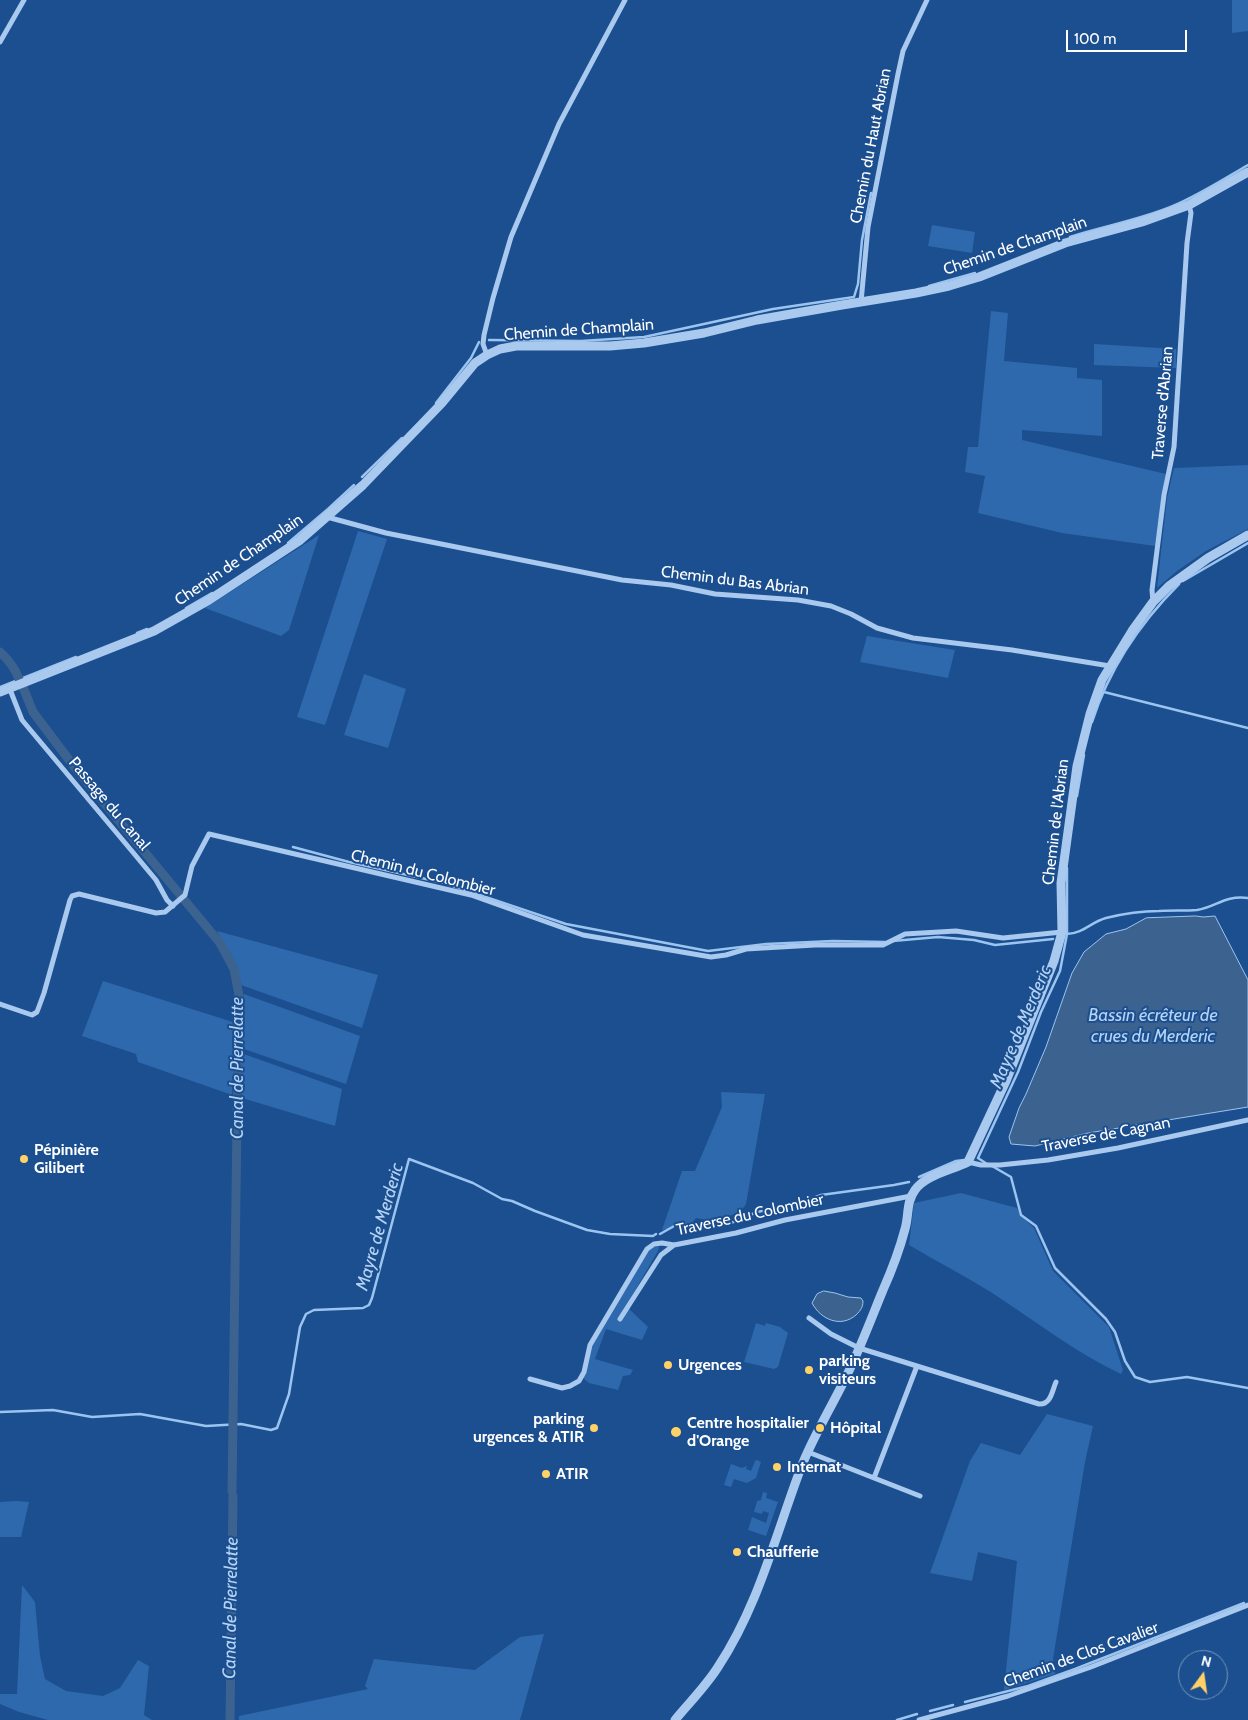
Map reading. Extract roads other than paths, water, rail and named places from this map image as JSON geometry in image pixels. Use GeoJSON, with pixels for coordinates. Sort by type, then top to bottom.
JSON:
{"type":"FeatureCollection","features":[{"type":"Feature","properties":{"kind":"street"},"geometry":{"type":"LineString","coordinates":[[0,42],[24,0]]}},
{"type":"Feature","properties":{"kind":"street"},"geometry":{"type":"LineString","coordinates":[[487,355],[483,344],[484,335],[511,237],[559,124],[625,0]]}},
{"type":"Feature","properties":{"kind":"street","name":"Chemin du Haut Abrian"},"geometry":{"type":"LineString","coordinates":[[861,302],[868,227],[898,74],[903,52],[928,0]]}},
{"type":"Feature","properties":{"kind":"street","name":"Chemin de Champlain"},"geometry":{"type":"LineString","coordinates":[[0,692],[154,631],[179,618],[299,541],[363,485],[442,403],[475,363],[500,349],[516,346],[610,346],[644,343],[704,333],[756,320],[916,293],[979,277],[1065,244],[1142,222],[1189,205],[1248,172]]}},
{"type":"Feature","properties":{"kind":"street","name":"Traverse d'Abrian"},"geometry":{"type":"LineString","coordinates":[[1152,602],[1164,495],[1174,447],[1191,213],[1189,205]]}},
{"type":"Feature","properties":{"kind":"street","name":"Chemin du Bas Abrian"},"geometry":{"type":"LineString","coordinates":[[326,517],[386,533],[622,580],[671,585],[715,594],[798,600],[831,606],[877,628],[913,638],[1012,650],[1110,666]]}},
{"type":"Feature","properties":{"kind":"street","name":"Chemin de l'Abrian"},"geometry":{"type":"LineString","coordinates":[[969,1160],[1006,1081],[1054,961],[1062,932],[1062,883],[1077,766],[1090,714],[1102,680],[1152,602],[1169,586],[1208,558],[1248,535]]}},
{"type":"Feature","properties":{"kind":"street","name":"Passage du Canal"},"geometry":{"type":"LineString","coordinates":[[9,687],[22,720],[156,880],[167,900],[173,906]]}},
{"type":"Feature","properties":{"kind":"street","name":"Chemin du Colombier"},"geometry":{"type":"LineString","coordinates":[[0,1004],[32,1015],[37,1012],[72,896],[79,894],[156,913],[165,912],[185,895],[192,866],[209,834],[471,895],[583,935],[711,957],[746,949],[815,945],[883,945],[905,934],[956,931],[1003,938],[1062,932]]}},
{"type":"Feature","properties":{"kind":"street","name":"Traverse de Cagnan"},"geometry":{"type":"LineString","coordinates":[[969,1160],[985,1165],[1048,1160],[1118,1148],[1248,1120]]}},
{"type":"Feature","properties":{"kind":"street"},"geometry":{"type":"LineString","coordinates":[[675,1720],[717,1669],[738,1632],[768,1564],[808,1452],[859,1348],[888,1280],[905,1229],[911,1196],[916,1188],[932,1176],[955,1169],[969,1160]]}},
{"type":"Feature","properties":{"kind":"street","name":"Traverse du Colombier"},"geometry":{"type":"LineString","coordinates":[[530,1379],[562,1388],[579,1381],[584,1372],[590,1345],[647,1249],[654,1244],[674,1245],[736,1233],[786,1220],[911,1196]]}},
{"type":"Feature","properties":{"kind":"street"},"geometry":{"type":"LineString","coordinates":[[620,1319],[660,1255],[674,1245]]}},
{"type":"Feature","properties":{"kind":"street"},"geometry":{"type":"LineString","coordinates":[[809,1318],[831,1334],[859,1348],[1039,1404],[1048,1402],[1056,1382]]}},
{"type":"Feature","properties":{"kind":"street"},"geometry":{"type":"LineString","coordinates":[[874,1478],[917,1366]]}},
{"type":"Feature","properties":{"kind":"street"},"geometry":{"type":"LineString","coordinates":[[808,1452],[920,1496]]}},
{"type":"Feature","properties":{"kind":"street","name":"Chemin de Clos Cavalier"},"geometry":{"type":"LineString","coordinates":[[919,1720],[1008,1696],[1092,1667],[1248,1605]]}},
{"type":"Feature","properties":{"kind":"water","name":"Bassin écrêteur de crues du Merderic"},"geometry":{"type":"Polygon","coordinates":[[[1215,916],[1248,980],[1248,1107],[1088,1133],[1035,1146],[1011,1144],[1009,1137],[1019,1108],[1046,1047],[1072,973],[1084,952],[1106,934],[1126,929],[1146,918],[1215,916]]]}},
{"type":"Feature","properties":{"kind":"water"},"geometry":{"type":"Polygon","coordinates":[[[824,1291],[861,1298],[863,1301],[862,1307],[856,1315],[844,1321],[826,1318],[812,1303],[817,1294],[824,1291]]]}},
{"type":"Feature","properties":{"kind":"waterway"},"geometry":{"type":"LineString","coordinates":[[1070,237],[1173,206],[1202,192],[1248,165]]}},
{"type":"Feature","properties":{"kind":"waterway"},"geometry":{"type":"LineString","coordinates":[[489,340],[581,341],[644,337],[773,309],[854,297],[858,284],[862,240],[871,193]]}},
{"type":"Feature","properties":{"kind":"waterway"},"geometry":{"type":"LineString","coordinates":[[929,286],[975,273]]}},
{"type":"Feature","properties":{"kind":"waterway"},"geometry":{"type":"LineString","coordinates":[[436,403],[471,358],[479,342]]}},
{"type":"Feature","properties":{"kind":"waterway"},"geometry":{"type":"LineString","coordinates":[[362,477],[402,438]]}},
{"type":"Feature","properties":{"kind":"waterway"},"geometry":{"type":"LineString","coordinates":[[288,543],[354,485]]}},
{"type":"Feature","properties":{"kind":"waterway"},"geometry":{"type":"LineString","coordinates":[[1183,581],[1248,543]]}},
{"type":"Feature","properties":{"kind":"waterway"},"geometry":{"type":"LineString","coordinates":[[1092,722],[1107,684],[1127,648],[1151,615],[1179,584]]}},
{"type":"Feature","properties":{"kind":"waterway"},"geometry":{"type":"LineString","coordinates":[[186,608],[212,593]]}},
{"type":"Feature","properties":{"kind":"waterway"},"geometry":{"type":"LineString","coordinates":[[137,633],[147,629]]}},
{"type":"Feature","properties":{"kind":"waterway","name":"Canal de Pierrelatte"},"geometry":{"type":"LineString","coordinates":[[0,652],[16,671],[19,679]]}},
{"type":"Feature","properties":{"kind":"waterway"},"geometry":{"type":"LineString","coordinates":[[0,687],[76,657]]}},
{"type":"Feature","properties":{"kind":"waterway","name":"Canal de Pierrelatte"},"geometry":{"type":"LineString","coordinates":[[23,687],[33,712],[76,769],[220,943],[234,969],[241,1006],[238,1047],[232,1491]]}},
{"type":"Feature","properties":{"kind":"waterway"},"geometry":{"type":"LineString","coordinates":[[1104,692],[1248,728]]}},
{"type":"Feature","properties":{"kind":"waterway"},"geometry":{"type":"LineString","coordinates":[[1077,796],[1084,755]]}},
{"type":"Feature","properties":{"kind":"waterway"},"geometry":{"type":"LineString","coordinates":[[293,847],[349,862],[444,883],[566,924],[708,951],[766,944],[833,941],[885,942]]}},
{"type":"Feature","properties":{"kind":"waterway"},"geometry":{"type":"LineString","coordinates":[[1067,868],[1067,934]]}},
{"type":"Feature","properties":{"kind":"waterway","name":"Mayre de Merderic"},"geometry":{"type":"LineString","coordinates":[[978,1158],[1018,1072],[1041,1012],[1060,971],[1067,934],[1078,932],[1101,920],[1119,915],[1197,910],[1233,898],[1248,898]]}},
{"type":"Feature","properties":{"kind":"waterway"},"geometry":{"type":"LineString","coordinates":[[893,941],[938,937],[974,940],[995,945],[1053,939]]}},
{"type":"Feature","properties":{"kind":"waterway"},"geometry":{"type":"LineString","coordinates":[[978,1158],[987,1164]]}},
{"type":"Feature","properties":{"kind":"waterway","name":"Mayre de Merderic"},"geometry":{"type":"LineString","coordinates":[[0,1412],[53,1410],[92,1417],[140,1414],[206,1426],[241,1424],[271,1430],[277,1428],[289,1394],[300,1327],[306,1314],[314,1310],[363,1308],[369,1305],[409,1159],[473,1183],[502,1199],[512,1201],[587,1230],[610,1234],[653,1236],[656,1234]]}},
{"type":"Feature","properties":{"kind":"waterway","name":"Mayre de Merderic"},"geometry":{"type":"LineString","coordinates":[[919,1177],[956,1161],[964,1160]]}},
{"type":"Feature","properties":{"kind":"waterway"},"geometry":{"type":"LineString","coordinates":[[992,1166],[1011,1177],[1021,1215],[1036,1226],[1055,1268],[1106,1319],[1115,1332],[1125,1361],[1135,1377],[1150,1382],[1187,1377],[1248,1388]]}},
{"type":"Feature","properties":{"kind":"waterway","name":"Mayre de Merderic"},"geometry":{"type":"LineString","coordinates":[[660,1234],[676,1225],[710,1226],[731,1223],[757,1212],[798,1204],[821,1195],[909,1182]]}},
{"type":"Feature","properties":{"kind":"waterway","name":"Canal de Pierrelatte"},"geometry":{"type":"LineString","coordinates":[[230,1720],[233,1496]]}},
{"type":"Feature","properties":{"kind":"waterway"},"geometry":{"type":"LineString","coordinates":[[965,1702],[1028,1686],[1244,1603]]}},
{"type":"Feature","properties":{"kind":"waterway"},"geometry":{"type":"LineString","coordinates":[[930,1711],[953,1705]]}},
{"type":"Feature","properties":{"kind":"waterway"},"geometry":{"type":"LineString","coordinates":[[897,1720],[917,1714]]}},
{"type":"Feature","properties":{"kind":"place","name":"Pépinière Gilibert"},"geometry":{"type":"Point","coordinates":[24,1159]}},
{"type":"Feature","properties":{"kind":"place","name":"Urgences"},"geometry":{"type":"Point","coordinates":[668,1365]}},
{"type":"Feature","properties":{"kind":"place","name":"parking visiteurs"},"geometry":{"type":"Point","coordinates":[809,1370]}},
{"type":"Feature","properties":{"kind":"place","name":"parking urgences & ATIR"},"geometry":{"type":"Point","coordinates":[594,1428]}},
{"type":"Feature","properties":{"kind":"place","name":"Hôpital"},"geometry":{"type":"Point","coordinates":[820,1428]}},
{"type":"Feature","properties":{"kind":"place","name":"Centre hospitalier d'Orange"},"geometry":{"type":"Point","coordinates":[676,1432]}},
{"type":"Feature","properties":{"kind":"place","name":"Internat"},"geometry":{"type":"Point","coordinates":[777,1467]}},
{"type":"Feature","properties":{"kind":"place","name":"ATIR"},"geometry":{"type":"Point","coordinates":[546,1474]}},
{"type":"Feature","properties":{"kind":"place","name":"Chaufferie"},"geometry":{"type":"Point","coordinates":[737,1552]}}]}
